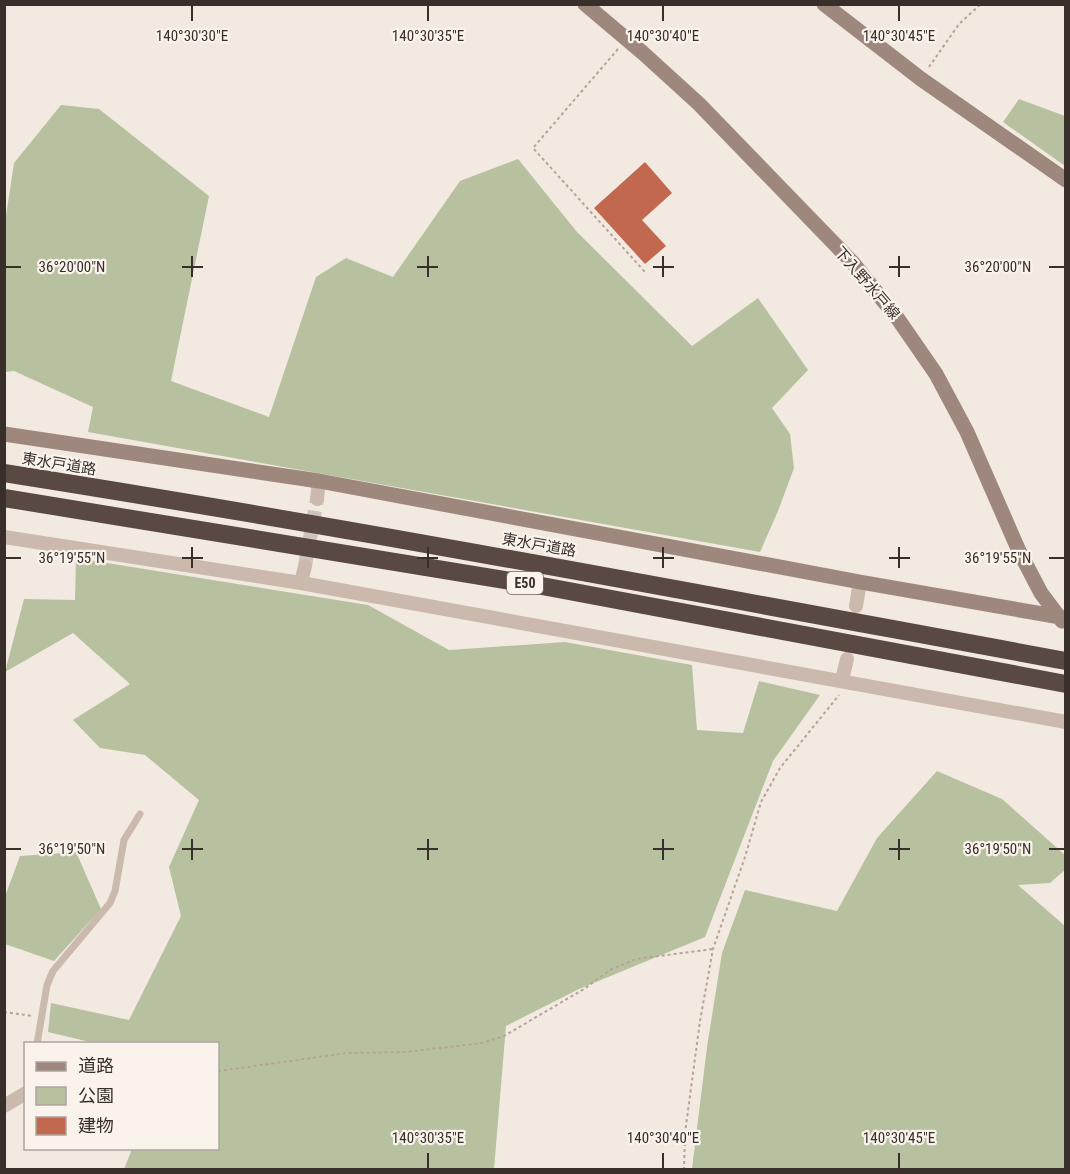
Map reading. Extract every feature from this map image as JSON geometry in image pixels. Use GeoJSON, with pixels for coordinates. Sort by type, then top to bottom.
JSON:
{"type":"FeatureCollection","features":[{"type":"Feature","properties":{"kind":"highway","name":"東水戸道路"},"geometry":{"type":"LineString","coordinates":[[4,473],[215,506],[537,563],[1065,661]]}},
{"type":"Feature","properties":{"kind":"highway","name":"E50"},"geometry":{"type":"LineString","coordinates":[[4,498],[542,586],[1065,684]]}},
{"type":"Feature","properties":{"kind":"street","name":"下入野水戸線"},"geometry":{"type":"LineString","coordinates":[[585,4],[699,104],[853,263],[898,319],[936,374],[967,432],[1019,550],[1041,592],[1063,620]]}},
{"type":"Feature","properties":{"kind":"street"},"geometry":{"type":"LineString","coordinates":[[824,4],[921,79],[1065,180]]}},
{"type":"Feature","properties":{"kind":"street"},"geometry":{"type":"LineString","coordinates":[[4,434],[319,481],[1063,620]]}},
{"type":"Feature","properties":{"kind":"street"},"geometry":{"type":"LineString","coordinates":[[317,499],[319,481]]}},
{"type":"Feature","properties":{"kind":"street"},"geometry":{"type":"LineString","coordinates":[[4,537],[301,584],[1065,722]]}},
{"type":"Feature","properties":{"kind":"street"},"geometry":{"type":"LineString","coordinates":[[301,584],[305,566]]}},
{"type":"Feature","properties":{"kind":"street"},"geometry":{"type":"LineString","coordinates":[[856,606],[860,582]]}},
{"type":"Feature","properties":{"kind":"street"},"geometry":{"type":"LineString","coordinates":[[842,680],[847,659]]}},
{"type":"Feature","properties":{"kind":"street"},"geometry":{"type":"LineString","coordinates":[[4,1106],[24,1094]]}},
{"type":"Feature","properties":{"kind":"lane"},"geometry":{"type":"LineString","coordinates":[[37,1042],[47,985],[53,971],[110,903],[115,891],[124,840],[140,814]]}},
{"type":"Feature","properties":{"kind":"path"},"geometry":{"type":"LineString","coordinates":[[921,79],[959,24],[981,4]]}},
{"type":"Feature","properties":{"kind":"path"},"geometry":{"type":"LineString","coordinates":[[627,39],[533,148],[645,272]]}},
{"type":"Feature","properties":{"kind":"path"},"geometry":{"type":"LineString","coordinates":[[684,1170],[685,1133],[713,949],[765,794],[780,768],[842,691],[842,680]]}},
{"type":"Feature","properties":{"kind":"path"},"geometry":{"type":"LineString","coordinates":[[219,1071],[348,1053],[406,1052],[482,1042],[504,1036],[584,989],[610,970],[636,959],[713,949]]}},
{"type":"Feature","properties":{"kind":"path"},"geometry":{"type":"LineString","coordinates":[[4,1012],[42,1018]]}},
{"type":"Feature","properties":{"kind":"green space"},"geometry":{"type":"Polygon","coordinates":[[[1019,99],[1065,116],[1065,166],[1003,122],[1019,99]]]}},
{"type":"Feature","properties":{"kind":"green space"},"geometry":{"type":"Polygon","coordinates":[[[61,105],[99,109],[209,196],[171,381],[269,417],[316,277],[346,258],[393,277],[460,181],[518,159],[577,232],[692,346],[758,298],[808,370],[772,408],[790,434],[794,468],[760,552],[88,432],[93,407],[14,371],[5,372],[4,229],[14,163],[61,105]]]}},
{"type":"Feature","properties":{"kind":"green space"},"geometry":{"type":"Polygon","coordinates":[[[76,558],[368,605],[449,650],[565,642],[692,665],[697,730],[743,733],[759,681],[820,695],[773,761],[705,937],[579,989],[506,1026],[494,1169],[124,1169],[132,1150],[219,1150],[219,1042],[90,1042],[48,1032],[51,1003],[129,1020],[181,916],[169,867],[199,800],[145,755],[100,748],[73,720],[130,684],[73,633],[5,672],[24,599],[75,600],[76,558]]]}},
{"type":"Feature","properties":{"kind":"green space"},"geometry":{"type":"Polygon","coordinates":[[[937,771],[1002,799],[1065,855],[1065,870],[1050,883],[1018,885],[1065,926],[1065,1169],[692,1169],[707,1047],[722,953],[745,890],[837,911],[877,838],[937,771]]]}},
{"type":"Feature","properties":{"kind":"green space"},"geometry":{"type":"Polygon","coordinates":[[[76,852],[101,909],[54,961],[5,944],[4,899],[20,856],[76,852]]]}},
{"type":"Feature","properties":{"kind":"building"},"geometry":{"type":"Polygon","coordinates":[[[645,162],[672,193],[642,220],[666,246],[645,264],[594,208],[645,162]]]}},
{"type":"Feature","properties":{"kind":"tunnel"},"geometry":{"type":"LineString","coordinates":[[305,566],[317,499]]}}]}
